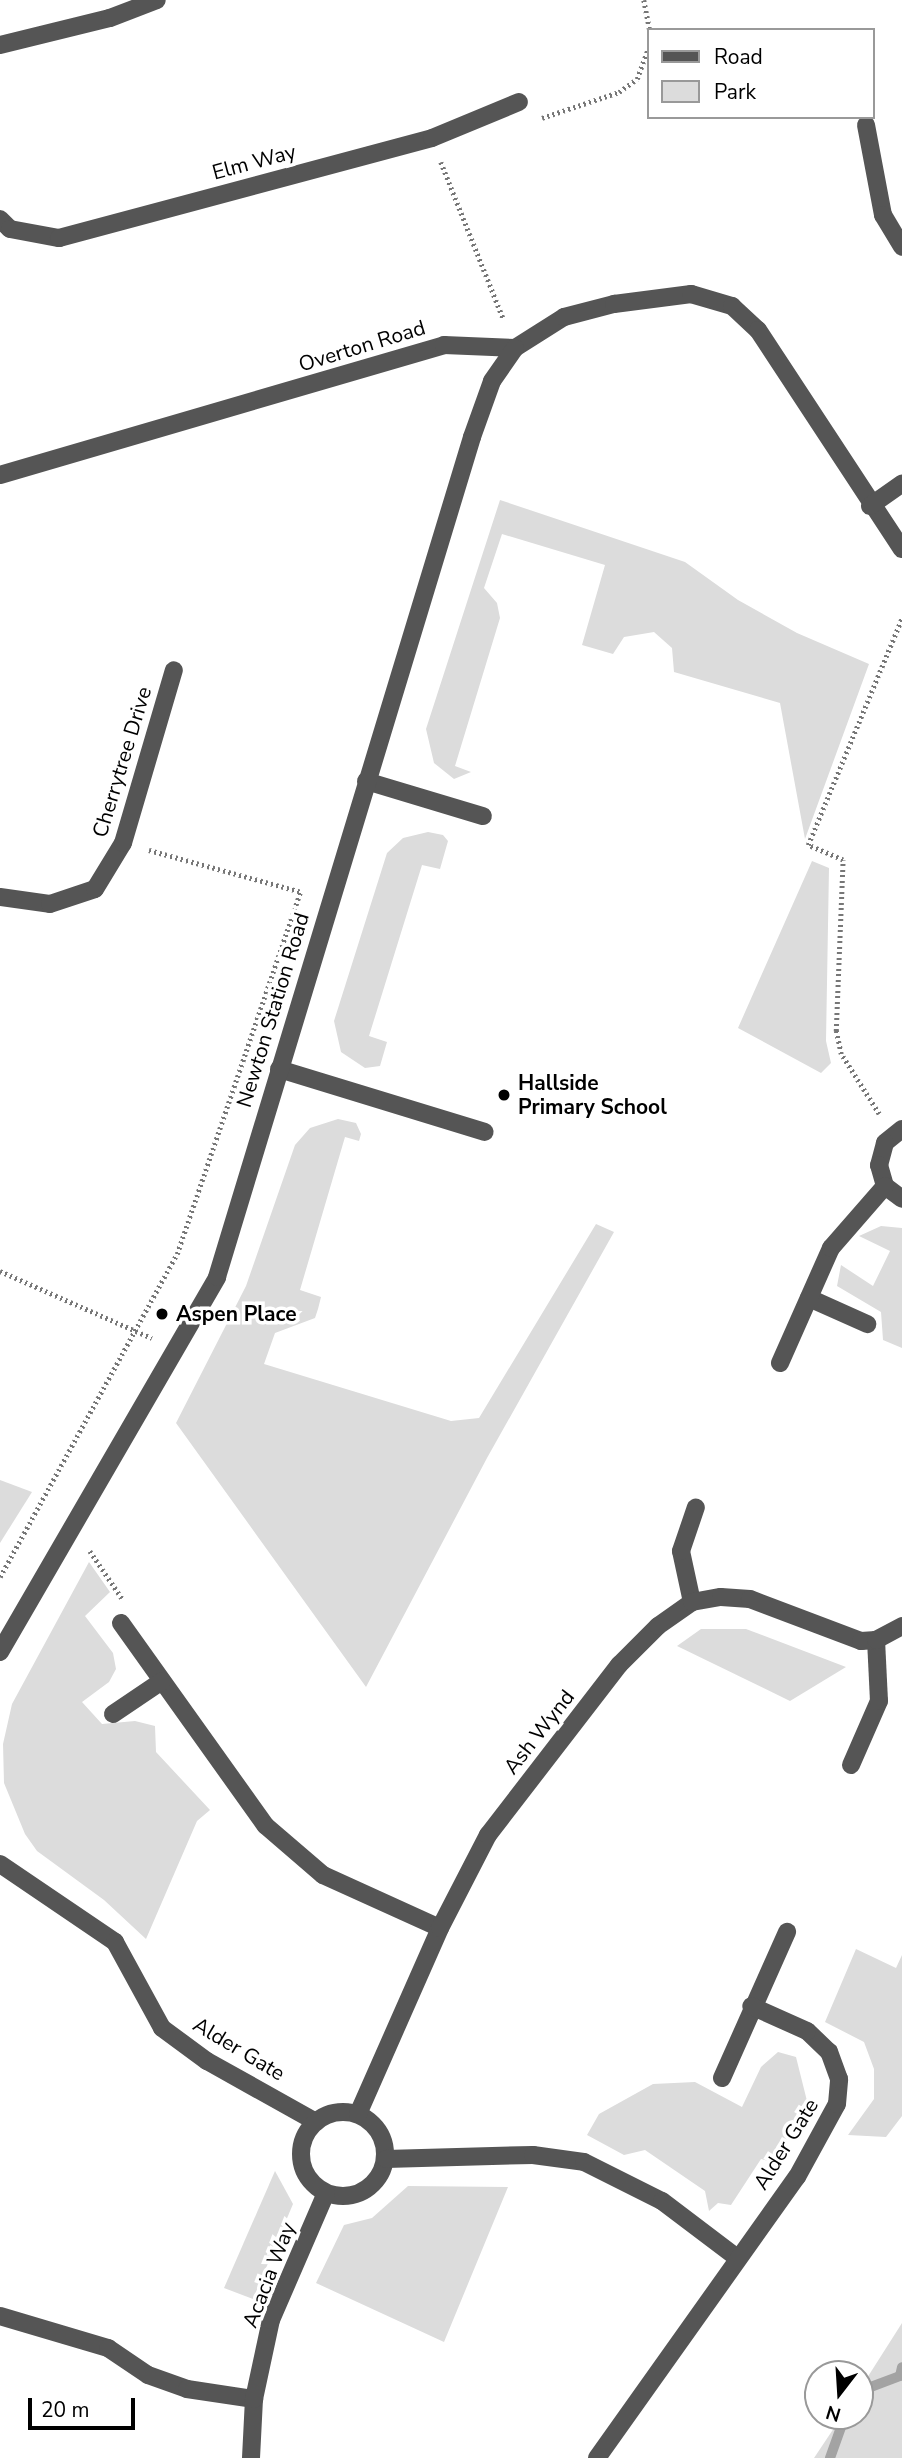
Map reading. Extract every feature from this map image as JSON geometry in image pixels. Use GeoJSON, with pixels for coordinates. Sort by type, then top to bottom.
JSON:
{"type":"FeatureCollection","features":[{"type":"Feature","properties":{"kind":"street"},"geometry":{"type":"LineString","coordinates":[[104,0],[110,18]]}},
{"type":"Feature","properties":{"kind":"street"},"geometry":{"type":"LineString","coordinates":[[0,45],[110,18],[157,0]]}},
{"type":"Feature","properties":{"kind":"street","name":"Elm Way"},"geometry":{"type":"LineString","coordinates":[[0,219],[10,229],[59,238],[432,138],[519,102]]}},
{"type":"Feature","properties":{"kind":"street"},"geometry":{"type":"LineString","coordinates":[[866,125],[883,215],[902,247]]}},
{"type":"Feature","properties":{"kind":"street"},"geometry":{"type":"LineString","coordinates":[[515,348],[564,317],[614,304],[691,295],[732,306],[758,330],[870,506],[902,549]]}},
{"type":"Feature","properties":{"kind":"street","name":"Overton Road"},"geometry":{"type":"LineString","coordinates":[[0,475],[444,345],[515,348]]}},
{"type":"Feature","properties":{"kind":"street","name":"Newton Station Road"},"geometry":{"type":"LineString","coordinates":[[0,1652],[216,1277],[472,437],[492,381],[515,348]]}},
{"type":"Feature","properties":{"kind":"street"},"geometry":{"type":"LineString","coordinates":[[870,506],[902,484]]}},
{"type":"Feature","properties":{"kind":"street","name":"Cherrytree Drive"},"geometry":{"type":"LineString","coordinates":[[0,897],[50,904],[95,889],[123,843],[174,670]]}},
{"type":"Feature","properties":{"kind":"street"},"geometry":{"type":"LineString","coordinates":[[366,781],[483,816]]}},
{"type":"Feature","properties":{"kind":"street"},"geometry":{"type":"LineString","coordinates":[[279,1069],[485,1132]]}},
{"type":"Feature","properties":{"kind":"street"},"geometry":{"type":"LineString","coordinates":[[897,1132],[880,1154],[885,1186],[902,1199]]}},
{"type":"Feature","properties":{"kind":"street"},"geometry":{"type":"LineString","coordinates":[[780,1363],[831,1248],[885,1186]]}},
{"type":"Feature","properties":{"kind":"street"},"geometry":{"type":"LineString","coordinates":[[809,1298],[867,1324]]}},
{"type":"Feature","properties":{"kind":"street"},"geometry":{"type":"LineString","coordinates":[[692,1602],[681,1551],[696,1507]]}},
{"type":"Feature","properties":{"kind":"street","name":"Ash Wynd"},"geometry":{"type":"LineString","coordinates":[[358,2114],[440,1928],[488,1835],[578,1718],[648,1635],[692,1602],[721,1597],[750,1600],[842,1636],[876,1640]]}},
{"type":"Feature","properties":{"kind":"street"},"geometry":{"type":"LineString","coordinates":[[121,1623],[266,1826],[323,1875],[440,1928]]}},
{"type":"Feature","properties":{"kind":"street"},"geometry":{"type":"LineString","coordinates":[[850,1765],[878,1701],[876,1640],[902,1626]]}},
{"type":"Feature","properties":{"kind":"street"},"geometry":{"type":"LineString","coordinates":[[113,1714],[162,1681]]}},
{"type":"Feature","properties":{"kind":"street","name":"Alder Gate"},"geometry":{"type":"LineString","coordinates":[[0,1864],[115,1942],[162,2028],[207,2061],[316,2122]]}},
{"type":"Feature","properties":{"kind":"street"},"geometry":{"type":"LineString","coordinates":[[722,2078],[751,2006],[787,1932]]}},
{"type":"Feature","properties":{"kind":"street","name":"Alder Gate"},"geometry":{"type":"LineString","coordinates":[[597,2458],[736,2257],[797,2177],[837,2104],[839,2079],[829,2052],[807,2031],[751,2006]]}},
{"type":"Feature","properties":{"kind":"street"},"geometry":{"type":"LineString","coordinates":[[337,2112],[358,2114],[379,2132],[386,2159],[381,2174],[364,2190],[341,2196],[326,2193],[306,2173],[302,2160],[305,2139],[316,2122],[337,2112]]}},
{"type":"Feature","properties":{"kind":"street"},"geometry":{"type":"LineString","coordinates":[[386,2159],[533,2155],[584,2162],[662,2201],[736,2257]]}},
{"type":"Feature","properties":{"kind":"street","name":"Acacia Way"},"geometry":{"type":"LineString","coordinates":[[251,2458],[254,2399],[271,2320],[326,2193]]}},
{"type":"Feature","properties":{"kind":"street"},"geometry":{"type":"LineString","coordinates":[[0,2316],[108,2348],[148,2375],[187,2389],[254,2399]]}},
{"type":"Feature","properties":{"kind":"path"},"geometry":{"type":"LineString","coordinates":[[644,0],[650,28]]}},
{"type":"Feature","properties":{"kind":"path"},"geometry":{"type":"LineString","coordinates":[[519,102],[532,120],[619,92],[637,79],[646,54]]}},
{"type":"Feature","properties":{"kind":"path"},"geometry":{"type":"LineString","coordinates":[[432,138],[515,348]]}},
{"type":"Feature","properties":{"kind":"path"},"geometry":{"type":"LineString","coordinates":[[897,1132],[841,1054],[836,1031],[843,860],[808,845],[902,618]]}},
{"type":"Feature","properties":{"kind":"path"},"geometry":{"type":"LineString","coordinates":[[123,843],[330,900]]}},
{"type":"Feature","properties":{"kind":"path"},"geometry":{"type":"LineString","coordinates":[[0,1577],[177,1254],[300,892]]}},
{"type":"Feature","properties":{"kind":"path"},"geometry":{"type":"LineString","coordinates":[[0,1271],[175,1349]]}},
{"type":"Feature","properties":{"kind":"path"},"geometry":{"type":"LineString","coordinates":[[89,1551],[122,1592],[121,1623]]}},
{"type":"Feature","properties":{"kind":"green space"},"geometry":{"type":"Polygon","coordinates":[[[500,500],[685,562],[738,600],[797,633],[869,664],[805,839],[780,703],[674,672],[672,648],[654,632],[624,637],[613,654],[582,645],[605,565],[502,534],[484,588],[497,603],[500,618],[455,766],[471,772],[454,779],[434,763],[426,729],[500,500]]]}},
{"type":"Feature","properties":{"kind":"green space"},"geometry":{"type":"Polygon","coordinates":[[[428,832],[443,835],[448,841],[440,869],[422,865],[369,1036],[387,1042],[380,1066],[365,1068],[341,1052],[334,1021],[387,853],[403,838],[428,832]]]}},
{"type":"Feature","properties":{"kind":"green space"},"geometry":{"type":"Polygon","coordinates":[[[812,861],[829,868],[826,1041],[831,1063],[821,1073],[738,1028],[812,861]]]}},
{"type":"Feature","properties":{"kind":"green space"},"geometry":{"type":"Polygon","coordinates":[[[338,1119],[356,1123],[361,1134],[359,1141],[345,1137],[300,1290],[321,1297],[318,1309],[315,1318],[275,1333],[264,1364],[451,1421],[479,1418],[596,1224],[614,1232],[487,1458],[366,1687],[176,1423],[246,1286],[295,1145],[310,1128],[338,1119]]]}},
{"type":"Feature","properties":{"kind":"green space"},"geometry":{"type":"Polygon","coordinates":[[[881,1226],[902,1228],[902,1348],[883,1340],[881,1312],[837,1286],[841,1265],[873,1286],[890,1251],[859,1236],[881,1226]]]}},
{"type":"Feature","properties":{"kind":"green space"},"geometry":{"type":"Polygon","coordinates":[[[0,1480],[32,1492],[0,1543],[0,1480]]]}},
{"type":"Feature","properties":{"kind":"green space"},"geometry":{"type":"Polygon","coordinates":[[[89,1562],[110,1592],[85,1616],[113,1653],[116,1669],[109,1682],[82,1702],[102,1724],[135,1721],[155,1726],[156,1752],[210,1810],[197,1821],[146,1939],[104,1900],[37,1851],[25,1834],[4,1783],[3,1744],[12,1704],[89,1562]]]}},
{"type":"Feature","properties":{"kind":"green space"},"geometry":{"type":"Polygon","coordinates":[[[701,1629],[746,1629],[846,1667],[790,1701],[677,1646],[701,1629]]]}},
{"type":"Feature","properties":{"kind":"green space"},"geometry":{"type":"Polygon","coordinates":[[[856,1949],[896,1968],[902,1955],[902,2116],[886,2137],[848,2135],[874,2099],[874,2069],[864,2042],[825,2022],[856,1949]]]}},
{"type":"Feature","properties":{"kind":"green space"},"geometry":{"type":"Polygon","coordinates":[[[778,2052],[796,2057],[808,2105],[796,2131],[768,2161],[761,2159],[731,2205],[718,2203],[709,2211],[705,2191],[645,2150],[624,2155],[587,2135],[599,2114],[653,2084],[695,2082],[742,2107],[761,2067],[778,2052]]]}},
{"type":"Feature","properties":{"kind":"green space"},"geometry":{"type":"Polygon","coordinates":[[[275,2171],[293,2204],[253,2299],[224,2288],[275,2171]]]}},
{"type":"Feature","properties":{"kind":"green space"},"geometry":{"type":"Polygon","coordinates":[[[408,2186],[508,2187],[444,2342],[316,2283],[344,2225],[372,2218],[408,2186]]]}},
{"type":"Feature","properties":{"kind":"green space"},"geometry":{"type":"Polygon","coordinates":[[[902,2323],[902,2458],[814,2458],[833,2430],[874,2430],[874,2367],[902,2323]]]}},
{"type":"Feature","properties":{"kind":"waterway"},"geometry":{"type":"LineString","coordinates":[[874,2386],[900,2376],[902,2367]]}},
{"type":"Feature","properties":{"kind":"waterway"},"geometry":{"type":"LineString","coordinates":[[830,2458],[840,2430]]}},
{"type":"Feature","properties":{"kind":"place","name":"Hallside Primary School"},"geometry":{"type":"Point","coordinates":[504,1095]}},
{"type":"Feature","properties":{"kind":"place","name":"Aspen Place"},"geometry":{"type":"Point","coordinates":[162,1314]}}]}
